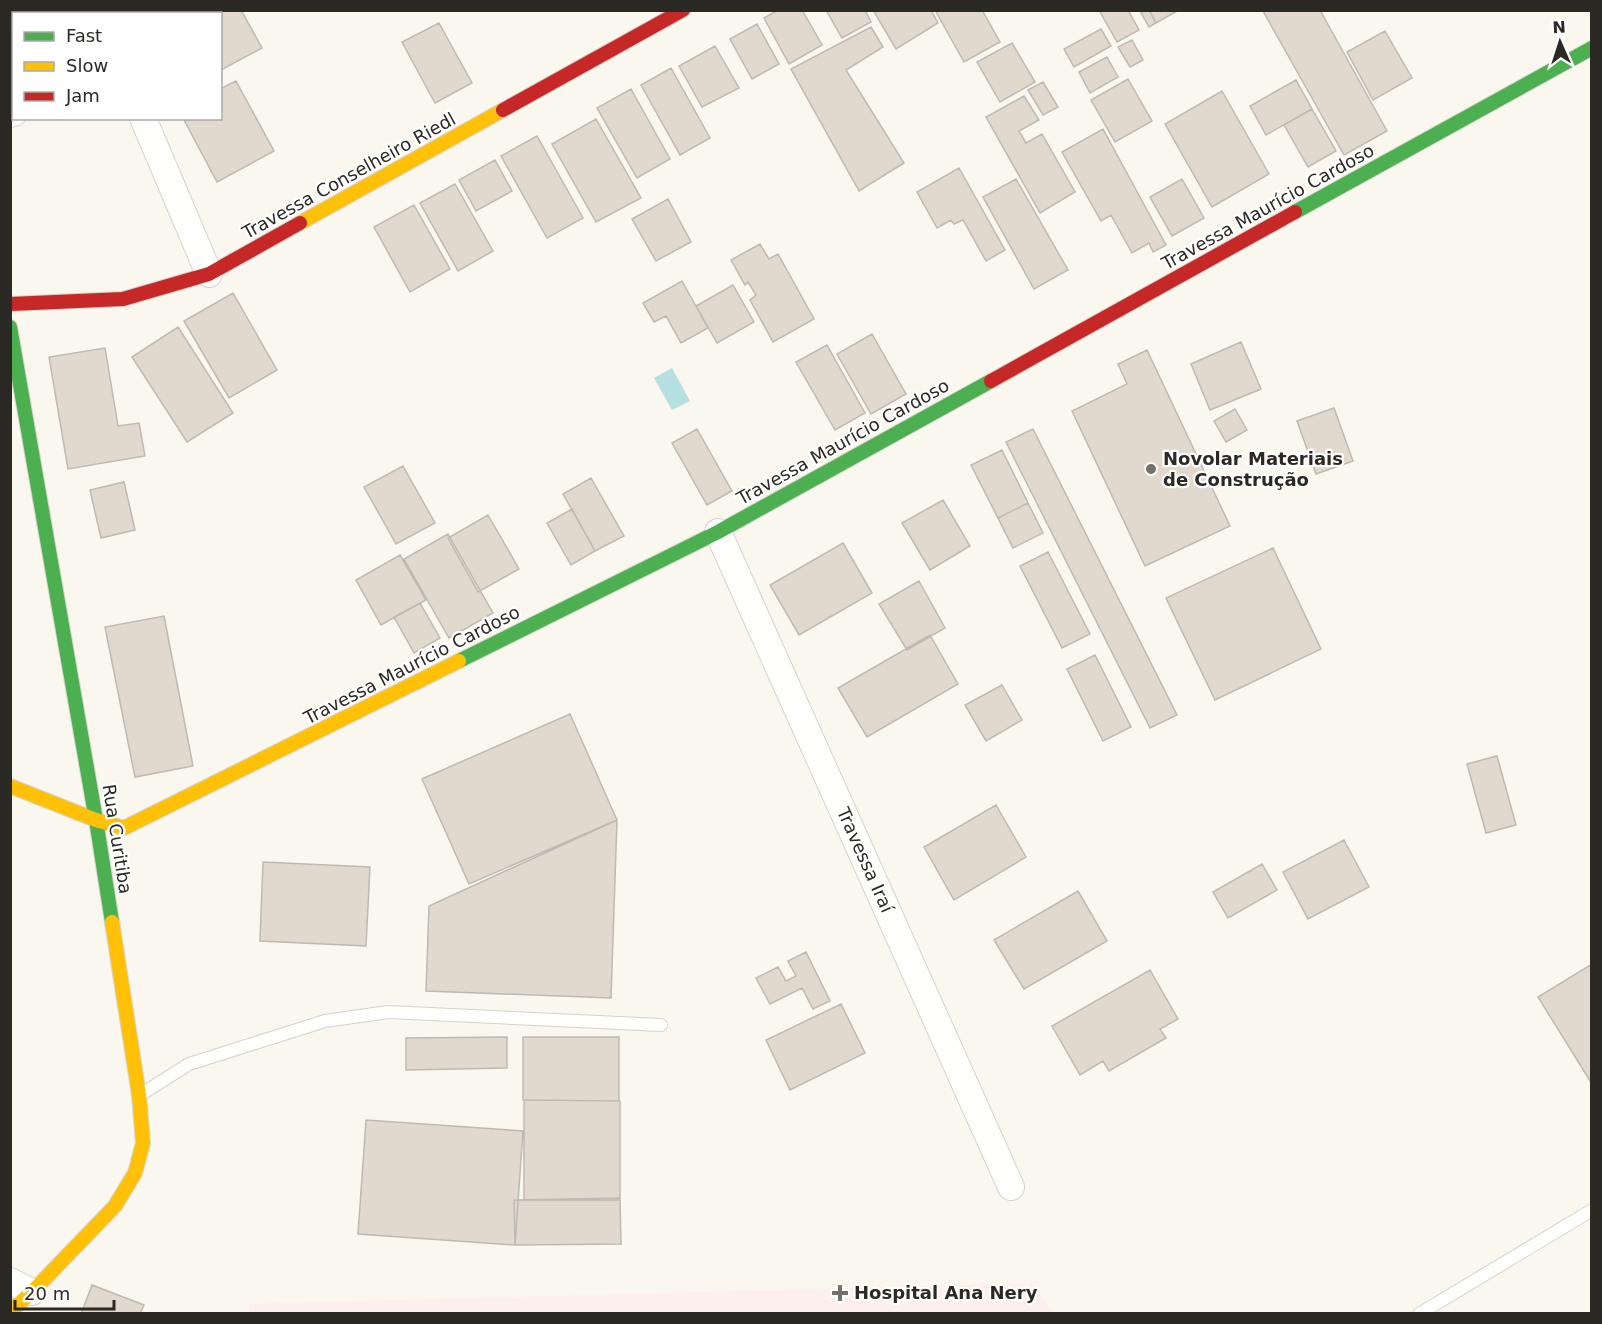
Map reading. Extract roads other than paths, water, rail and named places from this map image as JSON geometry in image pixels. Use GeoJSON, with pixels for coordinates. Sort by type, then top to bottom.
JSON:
{"type":"FeatureCollection","features":[{"type":"Feature","properties":{"kind":"street","name":"Travessa Conselheiro Riedl"},"geometry":{"type":"LineString","coordinates":[[10,304],[123,299],[209,274],[683,10]]}},
{"type":"Feature","properties":{"kind":"street","name":"Travessa Maurício Cardoso"},"geometry":{"type":"LineString","coordinates":[[10,786],[96,820],[124,828],[142,820],[718,532],[1592,48]]}},
{"type":"Feature","properties":{"kind":"street"},"geometry":{"type":"LineString","coordinates":[[144,120],[209,274]]}},
{"type":"Feature","properties":{"kind":"street","name":"Rua Curitiba"},"geometry":{"type":"LineString","coordinates":[[10,327],[96,820],[139,1095],[143,1143],[135,1173],[115,1206],[21,1287],[10,1312]]}},
{"type":"Feature","properties":{"kind":"street","name":"Travessa Iraí"},"geometry":{"type":"LineString","coordinates":[[718,532],[1011,1187]]}},
{"type":"Feature","properties":{"kind":"lane"},"geometry":{"type":"LineString","coordinates":[[139,1095],[189,1064],[325,1021],[388,1012],[661,1025]]}},
{"type":"Feature","properties":{"kind":"lane"},"geometry":{"type":"LineString","coordinates":[[1419,1314],[1592,1210]]}},
{"type":"Feature","properties":{"kind":"water"},"geometry":{"type":"Polygon","coordinates":[[[672,368],[690,401],[672,410],[654,378],[672,368]]]}},
{"type":"Feature","properties":{"kind":"place","name":"Novolar Materiais de Construção"},"geometry":{"type":"Point","coordinates":[1151,469]}},
{"type":"Feature","properties":{"kind":"place","name":"Hospital Ana Nery"},"geometry":{"type":"Point","coordinates":[840,1293]}}]}
